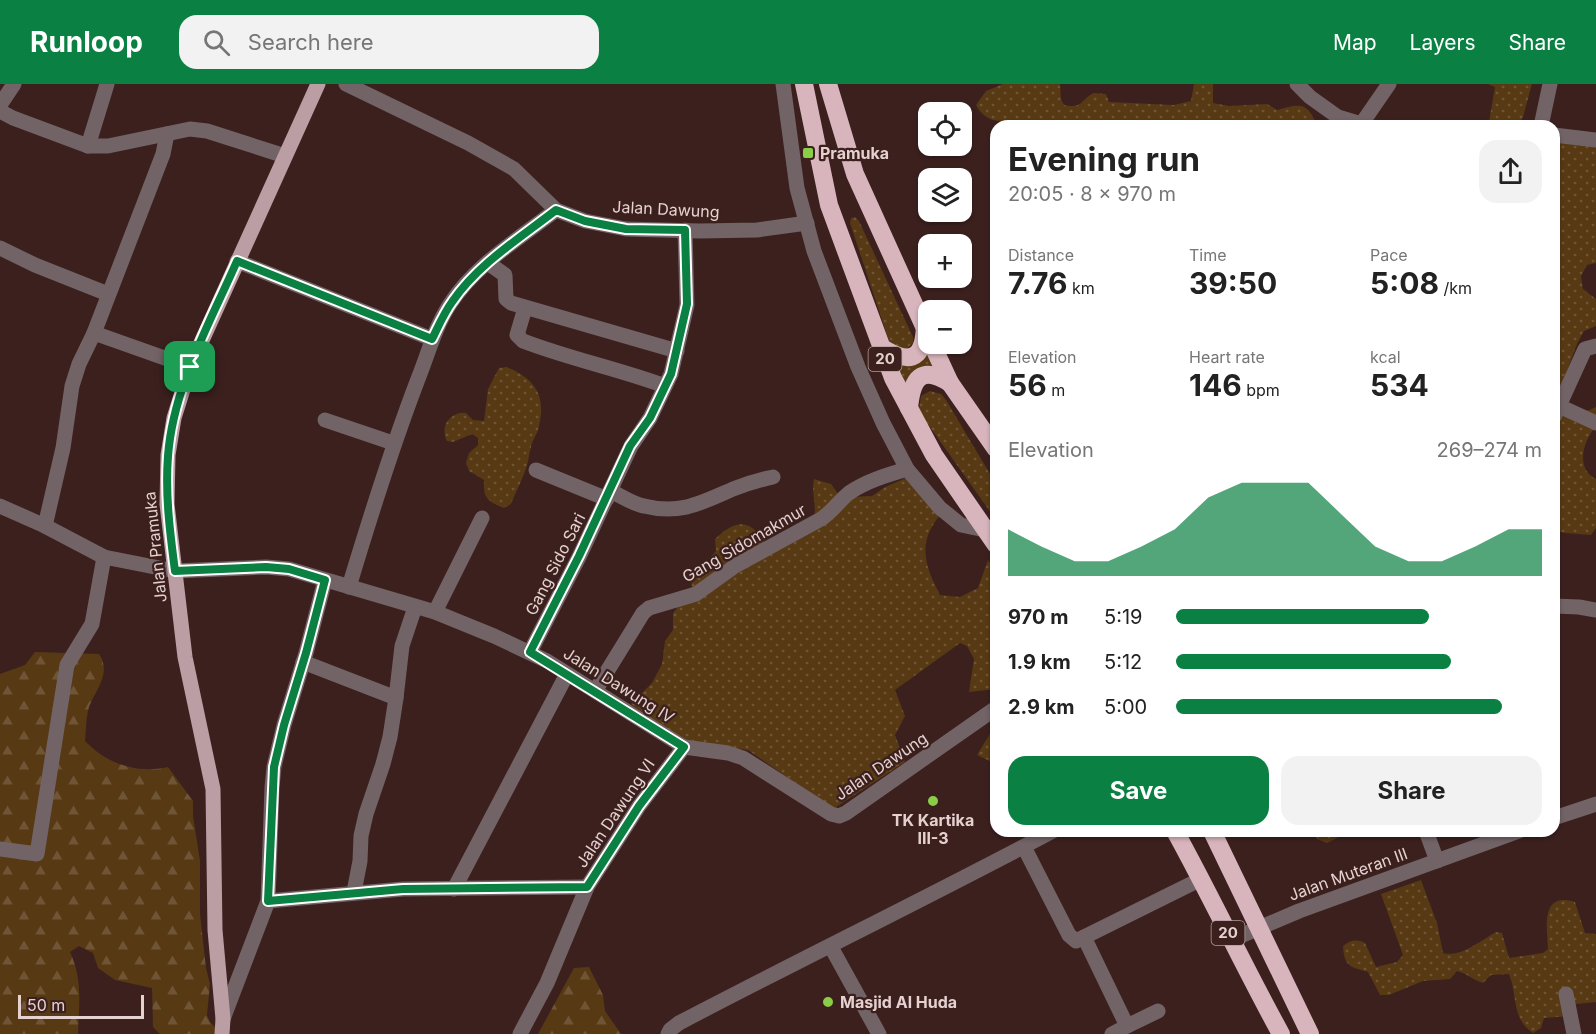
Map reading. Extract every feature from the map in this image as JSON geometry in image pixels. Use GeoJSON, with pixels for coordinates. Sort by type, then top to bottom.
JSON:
{"type":"FeatureCollection","features":[{"type":"Feature","properties":{"kind":"highway","name":"20"},"geometry":{"type":"LineString","coordinates":[[804,84],[829,205],[893,378],[934,455],[990,537]]}},
{"type":"Feature","properties":{"kind":"highway"},"geometry":{"type":"LineString","coordinates":[[828,84],[855,174],[918,311]]}},
{"type":"Feature","properties":{"kind":"highway"},"geometry":{"type":"LineString","coordinates":[[881,347],[896,357],[906,359],[918,352]]}},
{"type":"Feature","properties":{"kind":"highway"},"geometry":{"type":"LineString","coordinates":[[937,354],[950,383],[990,440]]}},
{"type":"Feature","properties":{"kind":"highway"},"geometry":{"type":"LineString","coordinates":[[909,408],[910,394],[924,374],[932,373],[950,383]]}},
{"type":"Feature","properties":{"kind":"highway","name":"20"},"geometry":{"type":"LineString","coordinates":[[1178,837],[1281,1034]]}},
{"type":"Feature","properties":{"kind":"highway","name":"20"},"geometry":{"type":"LineString","coordinates":[[1215,837],[1310,1034]]}},
{"type":"Feature","properties":{"kind":"main road","name":"Jalan Pramuka"},"geometry":{"type":"LineString","coordinates":[[222,1026],[215,930],[213,789],[185,657],[167,504],[168,454],[174,418],[190,367],[318,84]]}},
{"type":"Feature","properties":{"kind":"street"},"geometry":{"type":"LineString","coordinates":[[0,105],[14,84]]}},
{"type":"Feature","properties":{"kind":"street"},"geometry":{"type":"LineString","coordinates":[[88,146],[107,84]]}},
{"type":"Feature","properties":{"kind":"street","name":"Jalan Dawung"},"geometry":{"type":"LineString","coordinates":[[346,84],[468,143],[514,169],[556,210],[585,221],[626,229],[685,230],[757,230],[807,223]]}},
{"type":"Feature","properties":{"kind":"street"},"geometry":{"type":"LineString","coordinates":[[783,84],[797,188],[807,223],[818,260],[858,367],[883,423],[907,469],[940,508],[962,525],[985,530]]}},
{"type":"Feature","properties":{"kind":"street"},"geometry":{"type":"LineString","coordinates":[[1297,84],[1310,97],[1338,117],[1347,120]]}},
{"type":"Feature","properties":{"kind":"street"},"geometry":{"type":"LineString","coordinates":[[1366,120],[1389,84]]}},
{"type":"Feature","properties":{"kind":"street"},"geometry":{"type":"LineString","coordinates":[[1541,120],[1550,84]]}},
{"type":"Feature","properties":{"kind":"street"},"geometry":{"type":"LineString","coordinates":[[0,111],[22,122],[88,146],[108,146],[190,129],[207,131],[285,156]]}},
{"type":"Feature","properties":{"kind":"street"},"geometry":{"type":"LineString","coordinates":[[45,525],[63,448],[72,386],[78,364],[94,333],[162,154],[167,134]]}},
{"type":"Feature","properties":{"kind":"street"},"geometry":{"type":"LineString","coordinates":[[1560,136],[1596,140]]}},
{"type":"Feature","properties":{"kind":"street"},"geometry":{"type":"LineString","coordinates":[[349,587],[393,443],[432,339],[450,303],[488,263],[556,210]]}},
{"type":"Feature","properties":{"kind":"street","name":"Gang Sido Sari"},"geometry":{"type":"LineString","coordinates":[[530,652],[609,495],[630,446],[644,430],[671,374],[687,304],[685,230]]}},
{"type":"Feature","properties":{"kind":"street"},"geometry":{"type":"LineString","coordinates":[[0,248],[35,266],[108,294]]}},
{"type":"Feature","properties":{"kind":"street"},"geometry":{"type":"LineString","coordinates":[[237,261],[432,339]]}},
{"type":"Feature","properties":{"kind":"street"},"geometry":{"type":"LineString","coordinates":[[488,263],[506,275],[506,299],[511,303],[677,351]]}},
{"type":"Feature","properties":{"kind":"street"},"geometry":{"type":"LineString","coordinates":[[525,308],[518,335],[523,341],[591,363],[622,370],[665,386]]}},
{"type":"Feature","properties":{"kind":"street"},"geometry":{"type":"LineString","coordinates":[[94,333],[190,367]]}},
{"type":"Feature","properties":{"kind":"street"},"geometry":{"type":"LineString","coordinates":[[1560,403],[1586,349],[1596,346]]}},
{"type":"Feature","properties":{"kind":"street"},"geometry":{"type":"LineString","coordinates":[[1560,412],[1596,423]]}},
{"type":"Feature","properties":{"kind":"street"},"geometry":{"type":"LineString","coordinates":[[325,420],[393,443]]}},
{"type":"Feature","properties":{"kind":"street","name":"Gang Sidomakmur"},"geometry":{"type":"LineString","coordinates":[[594,691],[643,613],[650,608],[696,594],[735,566],[821,519],[849,494],[877,479],[907,469]]}},
{"type":"Feature","properties":{"kind":"street"},"geometry":{"type":"LineString","coordinates":[[536,470],[643,506],[678,510],[708,502],[744,485],[773,477]]}},
{"type":"Feature","properties":{"kind":"street","name":"Jalan Dawung IV"},"geometry":{"type":"LineString","coordinates":[[0,506],[45,525],[104,557],[175,571],[266,567],[289,569],[435,612],[530,652],[684,747]]}},
{"type":"Feature","properties":{"kind":"street"},"geometry":{"type":"LineString","coordinates":[[435,612],[482,518]]}},
{"type":"Feature","properties":{"kind":"street"},"geometry":{"type":"LineString","coordinates":[[0,849],[37,854],[67,665],[92,624],[104,557]]}},
{"type":"Feature","properties":{"kind":"street"},"geometry":{"type":"LineString","coordinates":[[222,1026],[268,901],[273,777],[284,725],[325,580]]}},
{"type":"Feature","properties":{"kind":"street"},"geometry":{"type":"LineString","coordinates":[[1560,606],[1596,610]]}},
{"type":"Feature","properties":{"kind":"street"},"geometry":{"type":"LineString","coordinates":[[354,892],[366,814],[390,737],[402,646],[415,607]]}},
{"type":"Feature","properties":{"kind":"street"},"geometry":{"type":"LineString","coordinates":[[303,662],[396,698]]}},
{"type":"Feature","properties":{"kind":"street"},"geometry":{"type":"LineString","coordinates":[[454,889],[567,674]]}},
{"type":"Feature","properties":{"kind":"street","name":"Jalan Dawung"},"geometry":{"type":"LineString","coordinates":[[684,747],[728,753],[743,758],[831,814],[839,816],[990,712]]}},
{"type":"Feature","properties":{"kind":"street","name":"Jalan Dawung VI"},"geometry":{"type":"LineString","coordinates":[[520,1034],[551,974],[587,887],[639,806],[684,747]]}},
{"type":"Feature","properties":{"kind":"street"},"geometry":{"type":"LineString","coordinates":[[1560,815],[1596,804]]}},
{"type":"Feature","properties":{"kind":"street"},"geometry":{"type":"LineString","coordinates":[[668,1034],[679,1023],[1041,837]]}},
{"type":"Feature","properties":{"kind":"street"},"geometry":{"type":"LineString","coordinates":[[1428,837],[1437,861]]}},
{"type":"Feature","properties":{"kind":"street","name":"Jalan Muteran III"},"geometry":{"type":"LineString","coordinates":[[1231,940],[1503,837]]}},
{"type":"Feature","properties":{"kind":"street"},"geometry":{"type":"LineString","coordinates":[[1024,846],[1069,935],[1076,941],[1201,879]]}},
{"type":"Feature","properties":{"kind":"street"},"geometry":{"type":"LineString","coordinates":[[268,901],[403,889],[587,887]]}},
{"type":"Feature","properties":{"kind":"street"},"geometry":{"type":"LineString","coordinates":[[1084,937],[1127,1026]]}},
{"type":"Feature","properties":{"kind":"street"},"geometry":{"type":"LineString","coordinates":[[831,947],[879,1034]]}},
{"type":"Feature","properties":{"kind":"street"},"geometry":{"type":"LineString","coordinates":[[1566,994],[1574,1034]]}},
{"type":"Feature","properties":{"kind":"street"},"geometry":{"type":"LineString","coordinates":[[1112,1034],[1158,1011]]}},
{"type":"Feature","properties":{"kind":"green space"},"geometry":{"type":"Polygon","coordinates":[[[1003,84],[1060,84],[1061,99],[1064,105],[1078,105],[1093,93],[1106,94],[1109,102],[1174,105],[1191,101],[1194,84],[1213,84],[1213,103],[1229,106],[1267,104],[1277,110],[1303,106],[1315,120],[994,120],[981,113],[976,105],[986,91],[1003,84]]]}},
{"type":"Feature","properties":{"kind":"green space"},"geometry":{"type":"Polygon","coordinates":[[[1488,84],[1532,84],[1521,120],[1489,120],[1495,87],[1488,84]]]}},
{"type":"Feature","properties":{"kind":"green space"},"geometry":{"type":"Polygon","coordinates":[[[1560,140],[1596,146],[1596,263],[1587,265],[1581,276],[1583,289],[1596,299],[1596,326],[1584,331],[1560,389],[1560,140]]]}},
{"type":"Feature","properties":{"kind":"green space"},"geometry":{"type":"Polygon","coordinates":[[[855,217],[859,221],[913,337],[913,343],[906,350],[890,343],[850,223],[851,218],[855,217]]]}},
{"type":"Feature","properties":{"kind":"green space"},"geometry":{"type":"Polygon","coordinates":[[[927,354],[934,369],[910,376],[905,384],[896,364],[917,365],[927,354]]]}},
{"type":"Feature","properties":{"kind":"green space"},"geometry":{"type":"Polygon","coordinates":[[[507,367],[532,384],[540,399],[541,408],[538,430],[524,475],[511,504],[504,508],[487,498],[484,491],[484,480],[469,471],[466,463],[469,453],[478,445],[478,438],[472,434],[453,442],[447,441],[444,430],[451,417],[456,414],[466,413],[473,420],[484,421],[488,389],[499,368],[507,367]]]}},
{"type":"Feature","properties":{"kind":"green space"},"geometry":{"type":"Polygon","coordinates":[[[930,391],[941,394],[946,400],[990,474],[990,512],[920,413],[921,396],[930,391]]]}},
{"type":"Feature","properties":{"kind":"green space"},"geometry":{"type":"Polygon","coordinates":[[[1568,402],[1585,412],[1596,407],[1596,426],[1591,432],[1583,454],[1585,469],[1596,479],[1596,528],[1591,535],[1560,532],[1560,414],[1568,402]]]}},
{"type":"Feature","properties":{"kind":"green space"},"geometry":{"type":"Polygon","coordinates":[[[906,478],[941,514],[928,534],[926,544],[927,563],[940,595],[960,597],[978,588],[988,560],[990,563],[990,690],[969,692],[974,659],[967,646],[960,643],[895,690],[905,716],[895,735],[905,762],[833,809],[748,750],[686,741],[631,704],[652,683],[662,664],[665,641],[673,630],[673,613],[692,589],[691,580],[697,568],[707,562],[716,551],[715,539],[722,533],[735,525],[747,525],[753,528],[764,542],[814,520],[814,479],[831,484],[839,495],[851,497],[872,496],[885,487],[906,478]]]}},
{"type":"Feature","properties":{"kind":"green space"},"geometry":{"type":"Polygon","coordinates":[[[35,652],[99,654],[104,668],[99,687],[89,707],[85,741],[103,756],[123,765],[145,769],[168,767],[193,801],[200,861],[200,914],[210,984],[207,1015],[210,1022],[222,1034],[160,1034],[153,1027],[152,988],[115,980],[98,968],[93,953],[79,946],[70,952],[79,982],[78,1034],[0,1034],[0,674],[25,665],[35,652]]]}},
{"type":"Feature","properties":{"kind":"green space"},"geometry":{"type":"Polygon","coordinates":[[[990,734],[990,761],[977,755],[990,734]]]}},
{"type":"Feature","properties":{"kind":"green space"},"geometry":{"type":"Polygon","coordinates":[[[1316,837],[1339,837],[1327,843],[1316,837]]]}},
{"type":"Feature","properties":{"kind":"green space"},"geometry":{"type":"Polygon","coordinates":[[[1421,880],[1437,923],[1443,953],[1450,954],[1464,951],[1496,932],[1502,933],[1509,958],[1543,953],[1548,949],[1547,922],[1551,906],[1564,900],[1575,902],[1585,933],[1596,934],[1596,1002],[1576,1004],[1574,1014],[1570,1016],[1544,1018],[1541,1028],[1533,1033],[1521,1021],[1518,1014],[1509,974],[1491,975],[1483,983],[1457,971],[1450,979],[1423,981],[1389,995],[1380,995],[1368,972],[1353,967],[1347,962],[1343,946],[1354,941],[1365,943],[1376,967],[1397,962],[1403,955],[1381,894],[1421,880]]]}},
{"type":"Feature","properties":{"kind":"green space"},"geometry":{"type":"Polygon","coordinates":[[[589,967],[603,995],[605,1011],[621,1034],[538,1034],[574,968],[589,967]]]}},
{"type":"Feature","properties":{"kind":"place","name":"Pramuka"},"geometry":{"type":"Point","coordinates":[808,153]}},
{"type":"Feature","properties":{"kind":"place","name":"TK Kartika III-3"},"geometry":{"type":"Point","coordinates":[933,801]}},
{"type":"Feature","properties":{"kind":"place","name":"Masjid Al Huda"},"geometry":{"type":"Point","coordinates":[828,1002]}},
{"type":"Feature","properties":{"kind":"route"},"geometry":{"type":"LineString","coordinates":[[556,210],[585,221],[626,229],[685,230],[687,304],[671,374],[644,430],[630,446],[607,499],[530,652],[684,747],[639,806],[587,887],[403,889],[268,901],[274,767],[325,580],[289,569],[266,567],[175,571],[167,504],[168,454],[174,418],[190,367],[237,261],[432,339],[450,303],[466,284],[488,263],[556,210]]}}]}
